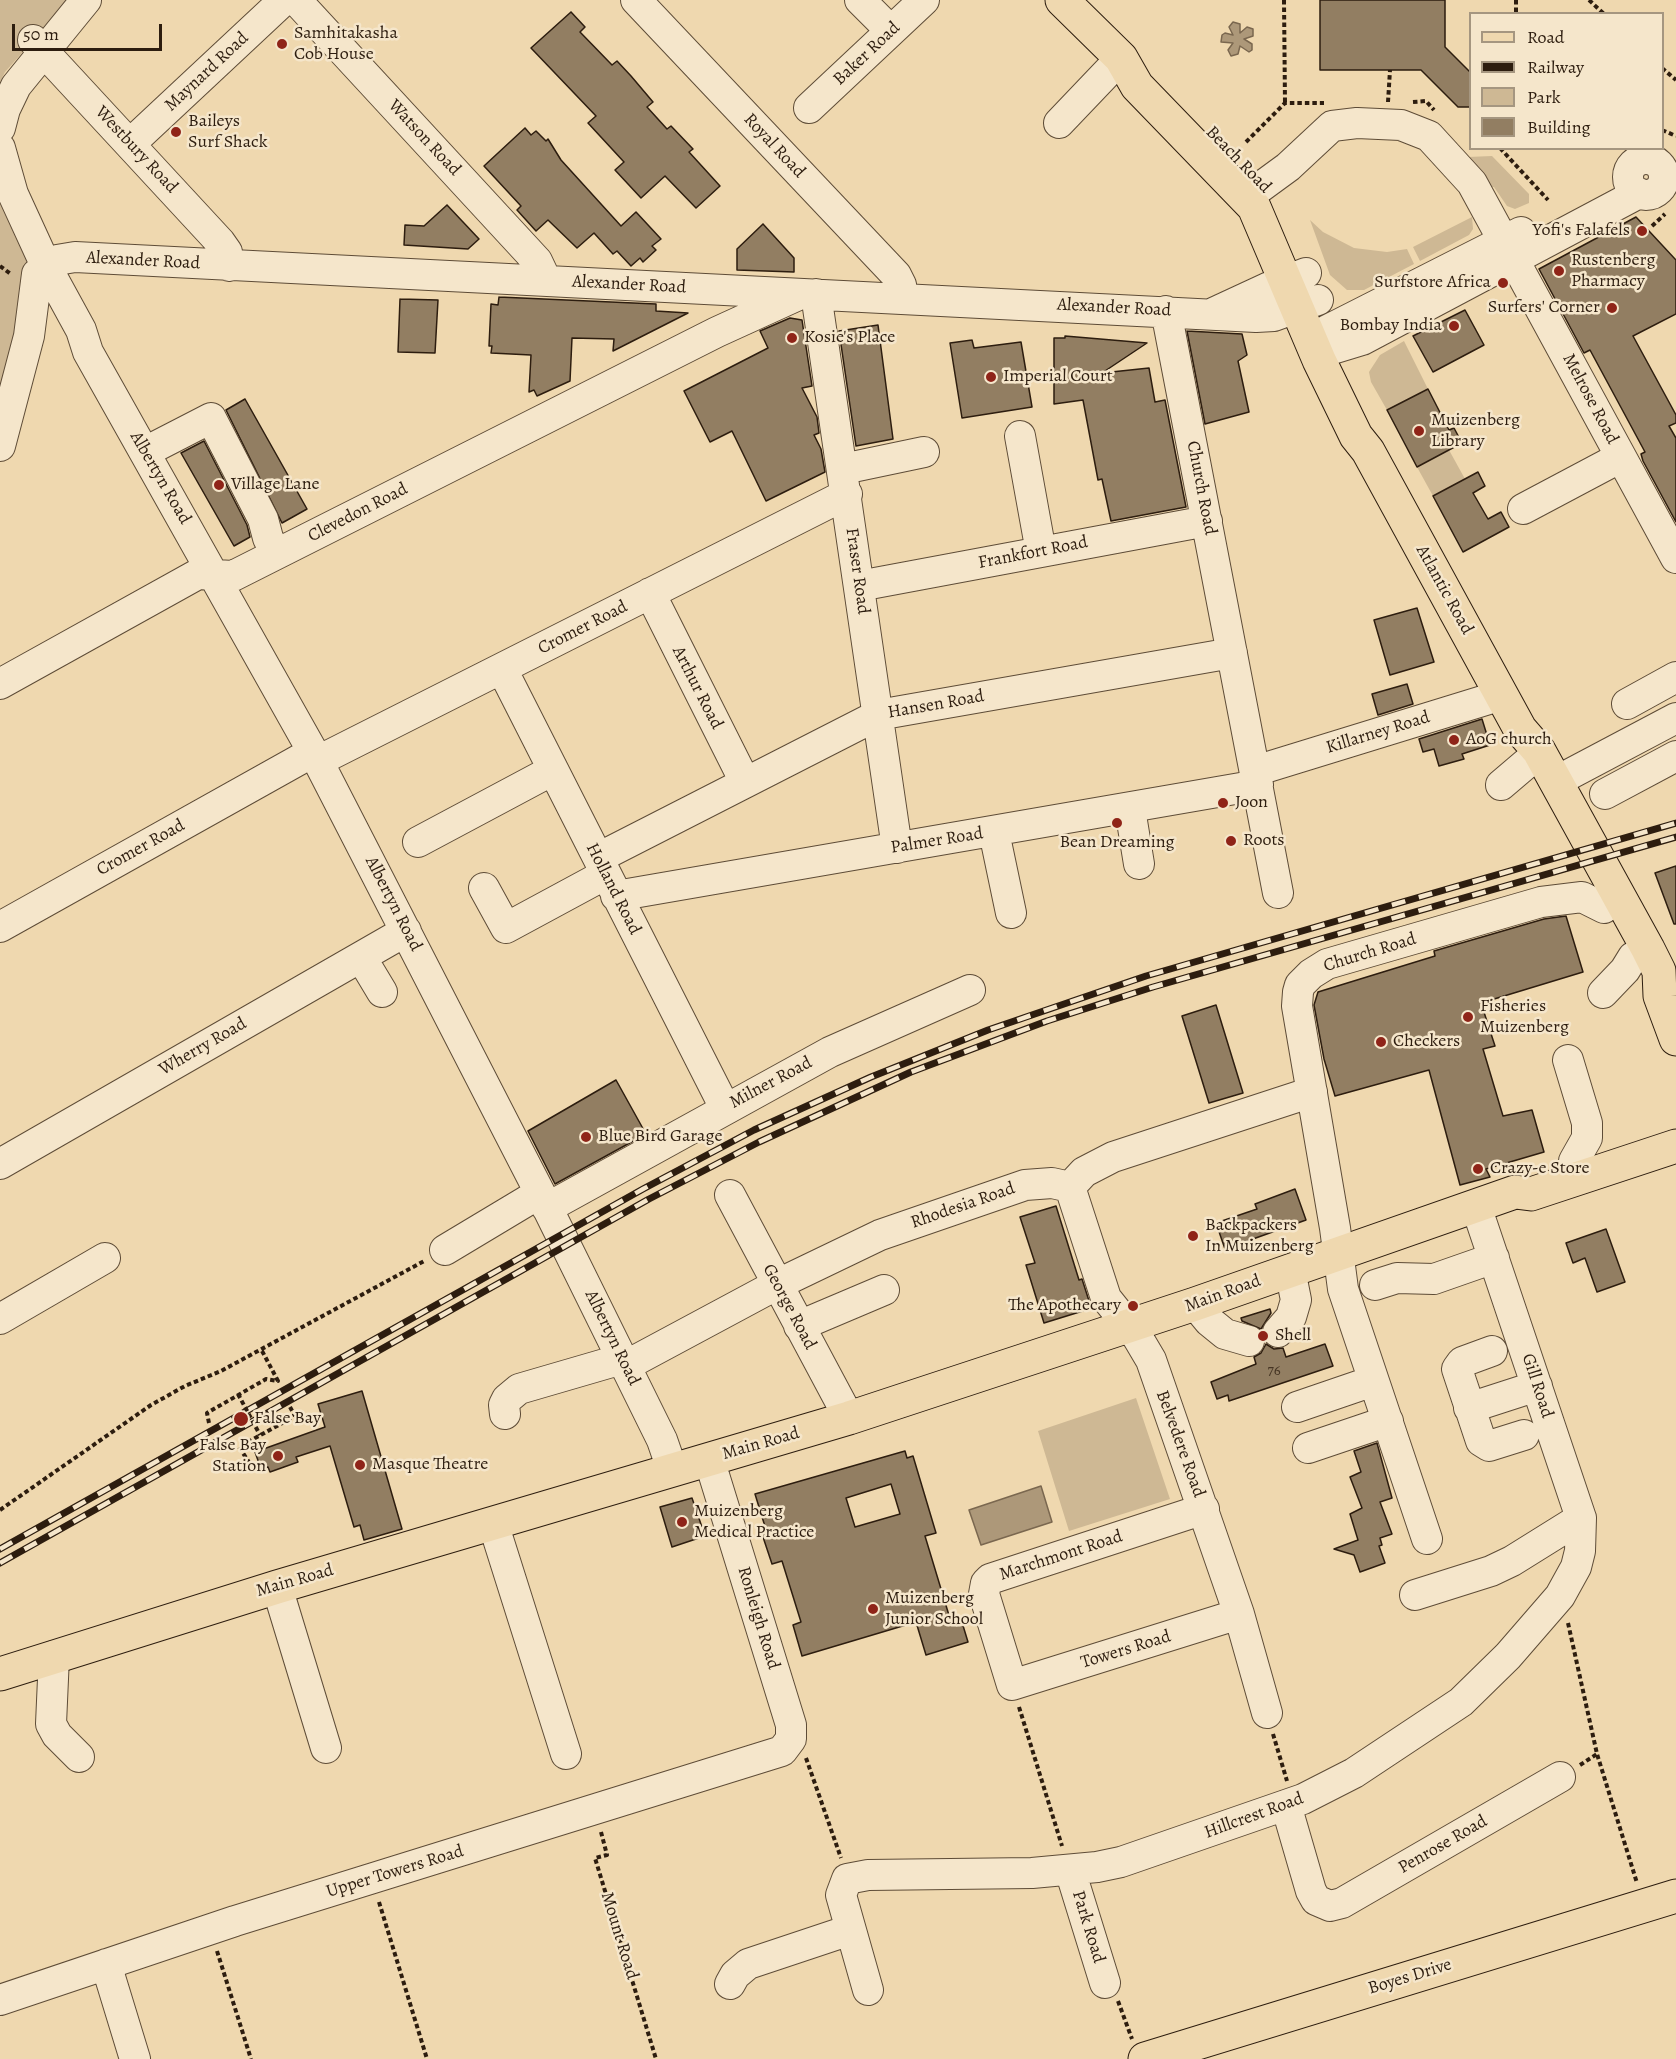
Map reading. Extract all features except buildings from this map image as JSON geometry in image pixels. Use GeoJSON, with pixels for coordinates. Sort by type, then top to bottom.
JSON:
{"type":"FeatureCollection","features":[{"type":"Feature","properties":{"kind":"main road","name":"Beach Road"},"geometry":{"type":"LineString","coordinates":[[1062,0],[1121,58],[1150,72],[1256,191],[1261,218],[1312,316],[1356,436],[1368,451]]}},
{"type":"Feature","properties":{"kind":"main road","name":"Atlantic Road"},"geometry":{"type":"LineString","coordinates":[[1368,451],[1520,729],[1539,751],[1659,971],[1660,996],[1676,1039]]}},
{"type":"Feature","properties":{"kind":"main road","name":"Atlantic Road"},"geometry":{"type":"LineString","coordinates":[[1520,729],[1528,762],[1604,908],[1643,976],[1660,996]]}},
{"type":"Feature","properties":{"kind":"main road","name":"Main Road"},"geometry":{"type":"LineString","coordinates":[[1515,1192],[1524,1180],[1676,1125]]}},
{"type":"Feature","properties":{"kind":"main road","name":"Main Road"},"geometry":{"type":"LineString","coordinates":[[0,1674],[340,1561],[493,1523],[849,1418],[1196,1304],[1515,1192],[1531,1194],[1676,1146]]}},
{"type":"Feature","properties":{"kind":"main road","name":"Boyes Drive"},"geometry":{"type":"LineString","coordinates":[[1140,2052],[1676,1896]]}},
{"type":"Feature","properties":{"kind":"street"},"geometry":{"type":"LineString","coordinates":[[0,128],[5,109],[16,86],[69,0]]}},
{"type":"Feature","properties":{"kind":"street"},"geometry":{"type":"LineString","coordinates":[[0,82],[86,0]]}},
{"type":"Feature","properties":{"kind":"street","name":"Maynard Road"},"geometry":{"type":"LineString","coordinates":[[130,144],[284,0]]}},
{"type":"Feature","properties":{"kind":"street","name":"Watson Road"},"geometry":{"type":"LineString","coordinates":[[296,0],[537,261],[543,269],[546,280]]}},
{"type":"Feature","properties":{"kind":"street","name":"Royal Road"},"geometry":{"type":"LineString","coordinates":[[636,0],[896,275],[903,297]]}},
{"type":"Feature","properties":{"kind":"street"},"geometry":{"type":"LineString","coordinates":[[860,0],[891,31]]}},
{"type":"Feature","properties":{"kind":"street","name":"Baker Road"},"geometry":{"type":"LineString","coordinates":[[809,108],[924,0]]}},
{"type":"Feature","properties":{"kind":"street","name":"Westbury Road"},"geometry":{"type":"LineString","coordinates":[[39,46],[220,242],[227,252],[229,266]]}},
{"type":"Feature","properties":{"kind":"street"},"geometry":{"type":"LineString","coordinates":[[1059,123],[1121,58]]}},
{"type":"Feature","properties":{"kind":"street","name":"Melrose Road"},"geometry":{"type":"LineString","coordinates":[[1256,191],[1288,167],[1332,126],[1357,123],[1401,125],[1430,136],[1472,183],[1676,558]]}},
{"type":"Feature","properties":{"kind":"street"},"geometry":{"type":"LineString","coordinates":[[0,148],[12,194],[36,265],[29,336],[0,446]]}},
{"type":"Feature","properties":{"kind":"street"},"geometry":{"type":"LineString","coordinates":[[0,202],[36,265]]}},
{"type":"Feature","properties":{"kind":"street"},"geometry":{"type":"LineString","coordinates":[[1312,316],[1421,295],[1509,250],[1653,202]]}},
{"type":"Feature","properties":{"kind":"street","name":"Alexander Road"},"geometry":{"type":"LineString","coordinates":[[36,265],[75,257],[546,280],[726,313],[764,292],[1312,316]]}},
{"type":"Feature","properties":{"kind":"street","name":"Albertyn Road"},"geometry":{"type":"LineString","coordinates":[[36,265],[72,335],[88,352],[316,757],[544,1200],[662,1440],[672,1469]]}},
{"type":"Feature","properties":{"kind":"street","name":"Clevedon Road"},"geometry":{"type":"LineString","coordinates":[[0,684],[198,574],[233,576],[726,313],[808,294]]}},
{"type":"Feature","properties":{"kind":"street","name":"Fraser Road"},"geometry":{"type":"LineString","coordinates":[[808,294],[845,482],[897,848]]}},
{"type":"Feature","properties":{"kind":"street","name":"Church Road"},"geometry":{"type":"LineString","coordinates":[[1166,311],[1278,893]]}},
{"type":"Feature","properties":{"kind":"street"},"geometry":{"type":"LineString","coordinates":[[145,452],[211,418],[263,519],[267,538],[276,554]]}},
{"type":"Feature","properties":{"kind":"street"},"geometry":{"type":"LineString","coordinates":[[1020,436],[1041,552]]}},
{"type":"Feature","properties":{"kind":"street","name":"Cromer Road"},"geometry":{"type":"LineString","coordinates":[[0,927],[316,757],[502,669],[650,593],[845,482],[924,452]]}},
{"type":"Feature","properties":{"kind":"street"},"geometry":{"type":"LineString","coordinates":[[1523,509],[1621,457]]}},
{"type":"Feature","properties":{"kind":"street","name":"Frankfort Road"},"geometry":{"type":"LineString","coordinates":[[859,586],[1207,521]]}},
{"type":"Feature","properties":{"kind":"street","name":"Arthur Road"},"geometry":{"type":"LineString","coordinates":[[650,593],[745,782]]}},
{"type":"Feature","properties":{"kind":"street","name":"Hansen Road"},"geometry":{"type":"LineString","coordinates":[[484,888],[506,928],[606,876],[745,782],[878,715],[1232,653]]}},
{"type":"Feature","properties":{"kind":"street","name":"Holland Road"},"geometry":{"type":"LineString","coordinates":[[502,669],[725,1108]]}},
{"type":"Feature","properties":{"kind":"street"},"geometry":{"type":"LineString","coordinates":[[1627,704],[1676,677]]}},
{"type":"Feature","properties":{"kind":"street","name":"Killarney Road"},"geometry":{"type":"LineString","coordinates":[[1256,778],[1502,695]]}},
{"type":"Feature","properties":{"kind":"street"},"geometry":{"type":"LineString","coordinates":[[1555,782],[1676,718]]}},
{"type":"Feature","properties":{"kind":"street"},"geometry":{"type":"LineString","coordinates":[[1609,753],[1615,789],[1676,756]]}},
{"type":"Feature","properties":{"kind":"street"},"geometry":{"type":"LineString","coordinates":[[1501,785],[1528,762]]}},
{"type":"Feature","properties":{"kind":"street"},"geometry":{"type":"LineString","coordinates":[[418,842],[553,770]]}},
{"type":"Feature","properties":{"kind":"street","name":"Palmer Road"},"geometry":{"type":"LineString","coordinates":[[606,876],[897,848],[1130,809],[1256,778]]}},
{"type":"Feature","properties":{"kind":"street"},"geometry":{"type":"LineString","coordinates":[[1130,809],[1139,864]]}},
{"type":"Feature","properties":{"kind":"street"},"geometry":{"type":"LineString","coordinates":[[994,832],[1011,913]]}},
{"type":"Feature","properties":{"kind":"street","name":"Church Road"},"geometry":{"type":"LineString","coordinates":[[1428,1539],[1342,1289],[1339,1254],[1297,999],[1300,985],[1318,969],[1547,901],[1582,897],[1604,908]]}},
{"type":"Feature","properties":{"kind":"street","name":"Wherry Road"},"geometry":{"type":"LineString","coordinates":[[0,1164],[406,931]]}},
{"type":"Feature","properties":{"kind":"street"},"geometry":{"type":"LineString","coordinates":[[361,957],[382,992]]}},
{"type":"Feature","properties":{"kind":"street"},"geometry":{"type":"LineString","coordinates":[[1603,993],[1625,970],[1633,957]]}},
{"type":"Feature","properties":{"kind":"street","name":"Milner Road"},"geometry":{"type":"LineString","coordinates":[[445,1250],[830,1052],[970,990]]}},
{"type":"Feature","properties":{"kind":"street"},"geometry":{"type":"LineString","coordinates":[[1568,1060],[1587,1123],[1587,1138],[1574,1161]]}},
{"type":"Feature","properties":{"kind":"street"},"geometry":{"type":"LineString","coordinates":[[1070,1187],[1084,1172],[1103,1161],[1312,1092]]}},
{"type":"Feature","properties":{"kind":"street","name":"Rhodesia Road"},"geometry":{"type":"LineString","coordinates":[[505,1414],[504,1405],[507,1399],[519,1389],[624,1363],[880,1235],[1024,1185],[1052,1183],[1070,1187]]}},
{"type":"Feature","properties":{"kind":"street","name":"Belvedere Road"},"geometry":{"type":"LineString","coordinates":[[1070,1187],[1102,1286],[1111,1306],[1138,1338],[1151,1360],[1239,1614],[1267,1713]]}},
{"type":"Feature","properties":{"kind":"street","name":"George Road"},"geometry":{"type":"LineString","coordinates":[[730,1195],[849,1418]]}},
{"type":"Feature","properties":{"kind":"street","name":"Gill Road"},"geometry":{"type":"LineString","coordinates":[[1476,1206],[1581,1518],[1580,1551],[1576,1567]]}},
{"type":"Feature","properties":{"kind":"street"},"geometry":{"type":"LineString","coordinates":[[0,1319],[105,1258]]}},
{"type":"Feature","properties":{"kind":"street"},"geometry":{"type":"LineString","coordinates":[[1375,1285],[1397,1278],[1434,1279],[1494,1258]]}},
{"type":"Feature","properties":{"kind":"street"},"geometry":{"type":"LineString","coordinates":[[1278,1332],[1291,1317],[1296,1300],[1290,1270]]}},
{"type":"Feature","properties":{"kind":"street"},"geometry":{"type":"LineString","coordinates":[[799,1326],[884,1290]]}},
{"type":"Feature","properties":{"kind":"street"},"geometry":{"type":"LineString","coordinates":[[1196,1304],[1209,1321],[1225,1334],[1249,1341]]}},
{"type":"Feature","properties":{"kind":"street"},"geometry":{"type":"LineString","coordinates":[[1492,1351],[1462,1362],[1457,1372],[1481,1441],[1485,1445],[1524,1435]]}},
{"type":"Feature","properties":{"kind":"street"},"geometry":{"type":"LineString","coordinates":[[1297,1407],[1373,1381]]}},
{"type":"Feature","properties":{"kind":"street"},"geometry":{"type":"LineString","coordinates":[[1469,1408],[1536,1386]]}},
{"type":"Feature","properties":{"kind":"street"},"geometry":{"type":"LineString","coordinates":[[1308,1448],[1388,1421]]}},
{"type":"Feature","properties":{"kind":"street","name":"Ronleigh Road"},"geometry":{"type":"LineString","coordinates":[[710,1459],[797,1750]]}},
{"type":"Feature","properties":{"kind":"street","name":"Marchmont Road"},"geometry":{"type":"LineString","coordinates":[[1012,1685],[984,1594],[984,1588],[990,1579],[1204,1509]]}},
{"type":"Feature","properties":{"kind":"street"},"geometry":{"type":"LineString","coordinates":[[1415,1595],[1502,1566],[1581,1518]]}},
{"type":"Feature","properties":{"kind":"street"},"geometry":{"type":"LineString","coordinates":[[493,1523],[566,1754]]}},
{"type":"Feature","properties":{"kind":"street","name":"Hillcrest Road"},"geometry":{"type":"LineString","coordinates":[[847,1879],[868,1875],[1063,1871],[1121,1862],[1286,1805],[1354,1773],[1461,1702],[1501,1664],[1560,1596],[1576,1567]]}},
{"type":"Feature","properties":{"kind":"street"},"geometry":{"type":"LineString","coordinates":[[294,1577],[326,1748]]}},
{"type":"Feature","properties":{"kind":"street","name":"Towers Road"},"geometry":{"type":"LineString","coordinates":[[1012,1685],[1239,1614]]}},
{"type":"Feature","properties":{"kind":"street"},"geometry":{"type":"LineString","coordinates":[[54,1656],[51,1724],[57,1735],[79,1757]]}},
{"type":"Feature","properties":{"kind":"street","name":"Upper Towers Road"},"geometry":{"type":"LineString","coordinates":[[0,2000],[210,1929],[777,1754],[797,1750]]}},
{"type":"Feature","properties":{"kind":"street","name":"Penrose Road"},"geometry":{"type":"LineString","coordinates":[[1286,1805],[1307,1879],[1316,1900],[1324,1905],[1342,1903],[1560,1777]]}},
{"type":"Feature","properties":{"kind":"street","name":"Park Road"},"geometry":{"type":"LineString","coordinates":[[1063,1871],[1105,1983]]}},
{"type":"Feature","properties":{"kind":"street"},"geometry":{"type":"LineString","coordinates":[[847,1879],[841,1895],[868,1990]]}},
{"type":"Feature","properties":{"kind":"street"},"geometry":{"type":"LineString","coordinates":[[730,1984],[735,1975],[748,1964],[850,1930]]}},
{"type":"Feature","properties":{"kind":"street"},"geometry":{"type":"LineString","coordinates":[[106,1964],[135,2059]]}},
{"type":"Feature","properties":{"kind":"path"},"geometry":{"type":"LineString","coordinates":[[1246,142],[1285,103],[1284,0]]}},
{"type":"Feature","properties":{"kind":"path"},"geometry":{"type":"LineString","coordinates":[[1589,0],[1602,12]]}},
{"type":"Feature","properties":{"kind":"path"},"geometry":{"type":"LineString","coordinates":[[1388,102],[1390,70]]}},
{"type":"Feature","properties":{"kind":"path"},"geometry":{"type":"LineString","coordinates":[[1664,70],[1676,80]]}},
{"type":"Feature","properties":{"kind":"path"},"geometry":{"type":"LineString","coordinates":[[1502,150],[1548,200]]}},
{"type":"Feature","properties":{"kind":"path"},"geometry":{"type":"LineString","coordinates":[[0,1509],[151,1405],[445,1250]]}},
{"type":"Feature","properties":{"kind":"path"},"geometry":{"type":"LineString","coordinates":[[209,1423],[207,1413],[238,1394],[266,1380],[278,1382],[261,1349]]}},
{"type":"Feature","properties":{"kind":"path"},"geometry":{"type":"LineString","coordinates":[[238,1394],[260,1435]]}},
{"type":"Feature","properties":{"kind":"path"},"geometry":{"type":"LineString","coordinates":[[254,1470],[239,1447],[295,1416],[290,1407]]}},
{"type":"Feature","properties":{"kind":"path"},"geometry":{"type":"LineString","coordinates":[[1568,1625],[1597,1754],[1640,1891]]}},
{"type":"Feature","properties":{"kind":"path"},"geometry":{"type":"LineString","coordinates":[[1012,1685],[1064,1852],[1053,1857],[1063,1871]]}},
{"type":"Feature","properties":{"kind":"path"},"geometry":{"type":"LineString","coordinates":[[1267,1713],[1286,1774],[1288,1785],[1279,1787],[1286,1805]]}},
{"type":"Feature","properties":{"kind":"path"},"geometry":{"type":"LineString","coordinates":[[797,1750],[818,1789],[847,1879]]}},
{"type":"Feature","properties":{"kind":"path","name":"Mount Road"},"geometry":{"type":"LineString","coordinates":[[597,1821],[607,1855],[595,1858],[656,2059]]}},
{"type":"Feature","properties":{"kind":"path"},"geometry":{"type":"LineString","coordinates":[[374,1897],[379,1901],[427,2059]]}},
{"type":"Feature","properties":{"kind":"path"},"geometry":{"type":"LineString","coordinates":[[210,1929],[251,2059]]}},
{"type":"Feature","properties":{"kind":"path"},"geometry":{"type":"LineString","coordinates":[[1105,1983],[1114,1986],[1140,2052]]}},
{"type":"Feature","properties":{"kind":"green space"},"geometry":{"type":"Polygon","coordinates":[[[0,0],[69,0],[5,72],[0,82],[0,0]]]}},
{"type":"Feature","properties":{"kind":"green space"},"geometry":{"type":"Polygon","coordinates":[[[1492,156],[1529,194],[1529,203],[1515,209],[1507,206],[1494,187],[1489,187],[1486,176],[1468,157],[1492,156]]]}},
{"type":"Feature","properties":{"kind":"green space"},"geometry":{"type":"Polygon","coordinates":[[[0,203],[37,274],[0,446],[0,203]]]}},
{"type":"Feature","properties":{"kind":"green space"},"geometry":{"type":"Polygon","coordinates":[[[1472,217],[1473,229],[1469,235],[1420,261],[1413,247],[1472,217]]]}},
{"type":"Feature","properties":{"kind":"green space"},"geometry":{"type":"Polygon","coordinates":[[[1310,220],[1323,232],[1354,248],[1387,252],[1407,249],[1414,264],[1364,290],[1347,290],[1330,275],[1310,220]]]}},
{"type":"Feature","properties":{"kind":"green space"},"geometry":{"type":"Polygon","coordinates":[[[1404,341],[1428,389],[1387,410],[1371,382],[1369,372],[1380,355],[1404,341]]]}},
{"type":"Feature","properties":{"kind":"green space"},"geometry":{"type":"Polygon","coordinates":[[[1449,450],[1465,479],[1433,496],[1417,467],[1449,450]]]}},
{"type":"Feature","properties":{"kind":"green space"},"geometry":{"type":"Polygon","coordinates":[[[1136,1398],[1170,1499],[1069,1531],[1038,1431],[1136,1398]]]}},
{"type":"Feature","properties":{"kind":"shaded area"},"geometry":{"type":"Polygon","coordinates":[[[1233,22],[1240,24],[1240,33],[1247,27],[1253,29],[1253,36],[1244,39],[1252,44],[1252,50],[1249,52],[1240,46],[1238,54],[1231,56],[1228,50],[1233,43],[1221,42],[1222,35],[1225,33],[1233,35],[1229,27],[1233,22]]]}},
{"type":"Feature","properties":{"kind":"shaded area"},"geometry":{"type":"Polygon","coordinates":[[[1041,1486],[1052,1522],[981,1545],[969,1510],[1041,1486]]]}},
{"type":"Feature","properties":{"kind":"railway"},"geometry":{"type":"LineString","coordinates":[[0,1549],[643,1189],[754,1130],[871,1077],[988,1030],[1146,976],[1676,823]]}},
{"type":"Feature","properties":{"kind":"railway"},"geometry":{"type":"LineString","coordinates":[[0,1563],[649,1199],[759,1142],[911,1072],[1047,1021],[1153,987],[1676,837]]}},
{"type":"Feature","properties":{"kind":"place","name":"Samhitakasha Cob House"},"geometry":{"type":"Point","coordinates":[282,44]}},
{"type":"Feature","properties":{"kind":"place","name":"Baileys Surf Shack"},"geometry":{"type":"Point","coordinates":[176,132]}},
{"type":"Feature","properties":{"kind":"place","name":"Yofi's Falafels"},"geometry":{"type":"Point","coordinates":[1642,231]}},
{"type":"Feature","properties":{"kind":"place","name":"Rustenberg Pharmacy"},"geometry":{"type":"Point","coordinates":[1559,271]}},
{"type":"Feature","properties":{"kind":"place","name":"Surfstore Africa"},"geometry":{"type":"Point","coordinates":[1503,283]}},
{"type":"Feature","properties":{"kind":"place","name":"Surfers' Corner"},"geometry":{"type":"Point","coordinates":[1612,308]}},
{"type":"Feature","properties":{"kind":"place","name":"Bombay India"},"geometry":{"type":"Point","coordinates":[1454,326]}},
{"type":"Feature","properties":{"kind":"place","name":"Kosie's Place"},"geometry":{"type":"Point","coordinates":[792,338]}},
{"type":"Feature","properties":{"kind":"place","name":"Imperial Court"},"geometry":{"type":"Point","coordinates":[991,377]}},
{"type":"Feature","properties":{"kind":"place","name":"Muizenberg Library"},"geometry":{"type":"Point","coordinates":[1419,431]}},
{"type":"Feature","properties":{"kind":"place","name":"Village Lane"},"geometry":{"type":"Point","coordinates":[219,485]}},
{"type":"Feature","properties":{"kind":"place","name":"AoG church"},"geometry":{"type":"Point","coordinates":[1454,740]}},
{"type":"Feature","properties":{"kind":"place","name":"Joon"},"geometry":{"type":"Point","coordinates":[1223,803]}},
{"type":"Feature","properties":{"kind":"place","name":"Bean Dreaming"},"geometry":{"type":"Point","coordinates":[1117,823]}},
{"type":"Feature","properties":{"kind":"place","name":"Roots"},"geometry":{"type":"Point","coordinates":[1231,841]}},
{"type":"Feature","properties":{"kind":"place","name":"Fisheries Muizenberg"},"geometry":{"type":"Point","coordinates":[1468,1017]}},
{"type":"Feature","properties":{"kind":"place","name":"Checkers"},"geometry":{"type":"Point","coordinates":[1381,1042]}},
{"type":"Feature","properties":{"kind":"place","name":"Blue Bird Garage"},"geometry":{"type":"Point","coordinates":[586,1137]}},
{"type":"Feature","properties":{"kind":"place","name":"Crazy-e Store"},"geometry":{"type":"Point","coordinates":[1478,1169]}},
{"type":"Feature","properties":{"kind":"place","name":"Backpackers In Muizenberg"},"geometry":{"type":"Point","coordinates":[1193,1236]}},
{"type":"Feature","properties":{"kind":"place","name":"The Apothecary"},"geometry":{"type":"Point","coordinates":[1133,1306]}},
{"type":"Feature","properties":{"kind":"place","name":"Shell"},"geometry":{"type":"Point","coordinates":[1263,1336]}},
{"type":"Feature","properties":{"kind":"place","name":"False Bay"},"geometry":{"type":"Point","coordinates":[241,1419]}},
{"type":"Feature","properties":{"kind":"place","name":"False Bay Station"},"geometry":{"type":"Point","coordinates":[278,1456]}},
{"type":"Feature","properties":{"kind":"place","name":"Masque Theatre"},"geometry":{"type":"Point","coordinates":[360,1465]}},
{"type":"Feature","properties":{"kind":"place","name":"Muizenberg Medical Practice"},"geometry":{"type":"Point","coordinates":[682,1522]}},
{"type":"Feature","properties":{"kind":"place","name":"Muizenberg Junior School"},"geometry":{"type":"Point","coordinates":[873,1609]}}]}
